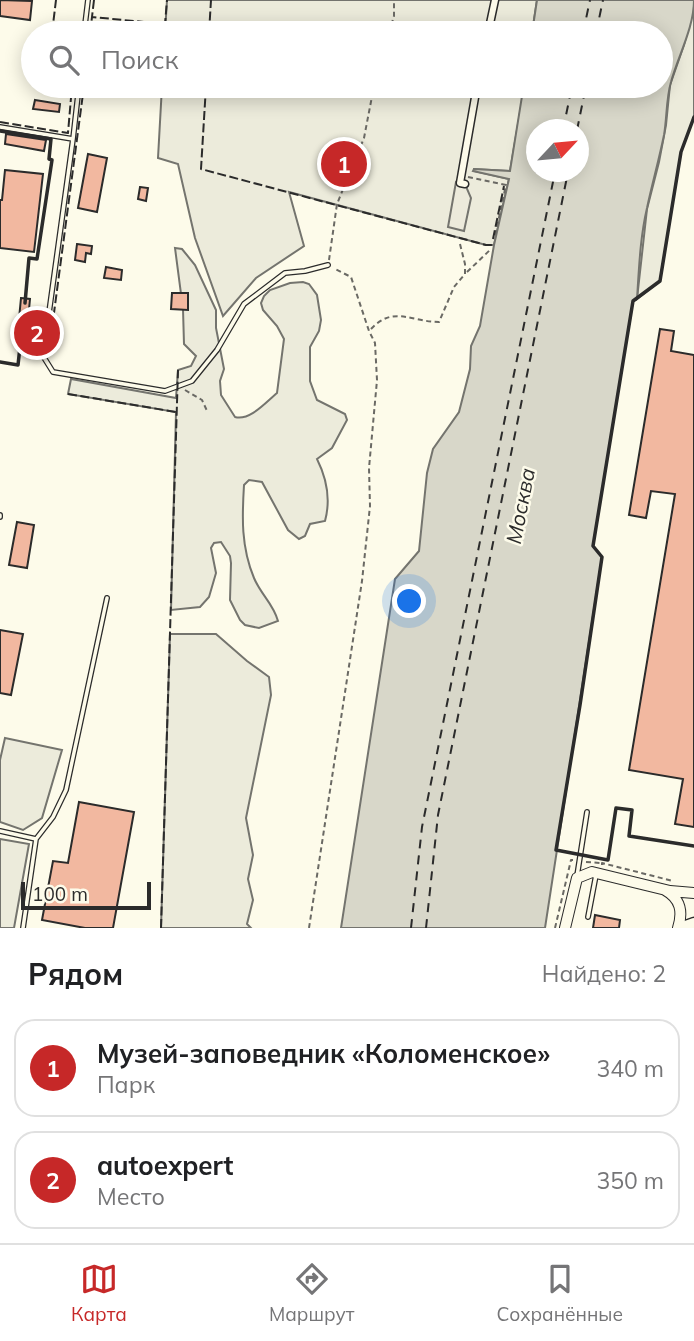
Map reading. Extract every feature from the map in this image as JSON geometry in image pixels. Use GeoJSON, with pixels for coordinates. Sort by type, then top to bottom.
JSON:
{"type":"FeatureCollection","features":[{"type":"Feature","properties":{"kind":"main road"},"geometry":{"type":"LineString","coordinates":[[679,928],[694,923]]}},
{"type":"Feature","properties":{"kind":"street"},"geometry":{"type":"LineString","coordinates":[[491,21],[495,0]]}},
{"type":"Feature","properties":{"kind":"street"},"geometry":{"type":"LineString","coordinates":[[466,181],[460,183],[475,98]]}},
{"type":"Feature","properties":{"kind":"street"},"geometry":{"type":"LineString","coordinates":[[565,928],[577,878],[586,874],[596,873],[663,889],[694,893]]}},
{"type":"Feature","properties":{"kind":"street"},"geometry":{"type":"LineString","coordinates":[[663,889],[670,892],[679,903],[679,928]]}},
{"type":"Feature","properties":{"kind":"lane"},"geometry":{"type":"LineString","coordinates":[[85,21],[88,0]]}},
{"type":"Feature","properties":{"kind":"lane"},"geometry":{"type":"LineString","coordinates":[[78,98],[43,356],[53,372],[165,391],[192,381],[217,350],[244,304],[285,273],[328,265]]}},
{"type":"Feature","properties":{"kind":"lane"},"geometry":{"type":"LineString","coordinates":[[0,127],[73,139]]}},
{"type":"Feature","properties":{"kind":"lane"},"geometry":{"type":"LineString","coordinates":[[23,928],[36,839],[53,817],[66,790],[107,598]]}},
{"type":"Feature","properties":{"kind":"lane"},"geometry":{"type":"LineString","coordinates":[[577,878],[587,813]]}},
{"type":"Feature","properties":{"kind":"lane"},"geometry":{"type":"LineString","coordinates":[[0,831],[36,839]]}},
{"type":"Feature","properties":{"kind":"lane"},"geometry":{"type":"LineString","coordinates":[[588,917],[596,873]]}},
{"type":"Feature","properties":{"kind":"path"},"geometry":{"type":"LineString","coordinates":[[393,21],[394,0]]}},
{"type":"Feature","properties":{"kind":"path"},"geometry":{"type":"LineString","coordinates":[[309,928],[362,581],[370,506],[369,468],[377,380],[375,343],[351,277],[328,265],[337,204],[364,138],[372,98]]}},
{"type":"Feature","properties":{"kind":"path"},"geometry":{"type":"LineString","coordinates":[[466,181],[506,185],[495,236]]}},
{"type":"Feature","properties":{"kind":"path"},"geometry":{"type":"LineString","coordinates":[[460,244],[465,274]]}},
{"type":"Feature","properties":{"kind":"path"},"geometry":{"type":"LineString","coordinates":[[369,331],[391,315],[439,322],[454,288],[491,249]]}},
{"type":"Feature","properties":{"kind":"path"},"geometry":{"type":"LineString","coordinates":[[178,386],[202,400],[208,413]]}},
{"type":"Feature","properties":{"kind":"path"},"geometry":{"type":"LineString","coordinates":[[555,928],[571,860],[602,863]]}},
{"type":"Feature","properties":{"kind":"shaded area"},"geometry":{"type":"Polygon","coordinates":[[[167,0],[537,0],[534,21],[166,21],[167,0]]]}},
{"type":"Feature","properties":{"kind":"shaded area"},"geometry":{"type":"Polygon","coordinates":[[[694,8],[694,117],[681,152],[660,281],[637,299],[647,209],[659,162],[669,98],[673,98],[673,76],[694,8]]]}},
{"type":"Feature","properties":{"kind":"shaded area"},"geometry":{"type":"Polygon","coordinates":[[[161,98],[522,98],[510,171],[474,169],[509,179],[494,245],[289,192],[304,246],[256,278],[223,316],[195,238],[178,164],[158,158],[161,98]]]}},
{"type":"Feature","properties":{"kind":"shaded area"},"geometry":{"type":"Polygon","coordinates":[[[456,182],[465,184],[471,198],[464,231],[448,227],[456,182]]]}},
{"type":"Feature","properties":{"kind":"shaded area"},"geometry":{"type":"Polygon","coordinates":[[[175,248],[182,249],[195,265],[216,310],[216,328],[224,369],[220,381],[221,395],[235,417],[252,414],[277,393],[284,339],[263,310],[261,303],[264,296],[270,290],[303,282],[309,284],[317,295],[321,320],[319,331],[310,347],[310,381],[317,400],[345,414],[347,420],[332,448],[317,459],[327,489],[327,513],[325,521],[310,524],[305,536],[299,539],[288,530],[262,482],[249,480],[244,485],[243,520],[247,555],[257,584],[278,621],[259,628],[245,625],[230,600],[230,556],[221,542],[214,543],[211,548],[216,573],[209,597],[200,607],[171,610],[176,412],[68,394],[71,379],[176,398],[178,370],[191,366],[196,356],[184,344],[183,309],[175,248]]]}},
{"type":"Feature","properties":{"kind":"shaded area"},"geometry":{"type":"Polygon","coordinates":[[[170,634],[216,634],[269,677],[271,695],[246,818],[253,855],[248,879],[253,900],[247,924],[251,928],[161,928],[170,634]]]}},
{"type":"Feature","properties":{"kind":"shaded area"},"geometry":{"type":"Polygon","coordinates":[[[5,738],[62,750],[42,818],[23,830],[0,822],[0,760],[5,738]]]}},
{"type":"Feature","properties":{"kind":"shaded area"},"geometry":{"type":"Polygon","coordinates":[[[0,839],[29,844],[14,928],[0,928],[0,839]]]}},
{"type":"Feature","properties":{"kind":"water"},"geometry":{"type":"Polygon","coordinates":[[[537,0],[694,0],[689,31],[673,75],[673,21],[534,21],[537,0]]]}},
{"type":"Feature","properties":{"kind":"water","name":"Москва"},"geometry":{"type":"Polygon","coordinates":[[[522,98],[668,98],[664,135],[643,231],[637,299],[633,301],[593,546],[602,557],[545,928],[341,928],[395,579],[419,551],[427,473],[433,449],[459,412],[470,369],[471,346],[480,326],[509,179],[473,171],[510,171],[522,98]]]}},
{"type":"Feature","properties":{"kind":"building"},"geometry":{"type":"Polygon","coordinates":[[[0,0],[32,1],[30,20],[0,16],[0,0]]]}},
{"type":"Feature","properties":{"kind":"building"},"geometry":{"type":"Polygon","coordinates":[[[35,100],[60,104],[59,112],[33,109],[35,100]]]}},
{"type":"Feature","properties":{"kind":"building"},"geometry":{"type":"Polygon","coordinates":[[[6,134],[46,140],[44,151],[5,144],[6,134]]]}},
{"type":"Feature","properties":{"kind":"building"},"geometry":{"type":"Polygon","coordinates":[[[88,154],[107,158],[97,212],[78,208],[88,154]]]}},
{"type":"Feature","properties":{"kind":"building"},"geometry":{"type":"Polygon","coordinates":[[[5,170],[43,174],[34,252],[0,248],[0,200],[5,170]]]}},
{"type":"Feature","properties":{"kind":"building"},"geometry":{"type":"Polygon","coordinates":[[[140,187],[148,188],[146,201],[138,199],[140,187]]]}},
{"type":"Feature","properties":{"kind":"building"},"geometry":{"type":"Polygon","coordinates":[[[77,244],[92,246],[91,254],[86,253],[85,262],[75,260],[77,244]]]}},
{"type":"Feature","properties":{"kind":"building"},"geometry":{"type":"Polygon","coordinates":[[[106,267],[122,270],[121,280],[104,278],[106,267]]]}},
{"type":"Feature","properties":{"kind":"building"},"geometry":{"type":"Polygon","coordinates":[[[172,293],[188,293],[188,310],[171,309],[172,293]]]}},
{"type":"Feature","properties":{"kind":"building"},"geometry":{"type":"Polygon","coordinates":[[[21,298],[30,299],[26,341],[17,340],[21,298]]]}},
{"type":"Feature","properties":{"kind":"building"},"geometry":{"type":"Polygon","coordinates":[[[32,321],[45,322],[42,345],[30,344],[32,321]]]}},
{"type":"Feature","properties":{"kind":"building"},"geometry":{"type":"Polygon","coordinates":[[[660,329],[674,331],[671,351],[694,355],[694,827],[675,824],[683,779],[629,770],[675,494],[651,491],[646,518],[629,515],[660,329]]]}},
{"type":"Feature","properties":{"kind":"building"},"geometry":{"type":"Polygon","coordinates":[[[17,522],[34,525],[27,568],[9,565],[17,522]]]}},
{"type":"Feature","properties":{"kind":"building"},"geometry":{"type":"Polygon","coordinates":[[[0,630],[23,634],[11,695],[0,693],[0,630]]]}},
{"type":"Feature","properties":{"kind":"building"},"geometry":{"type":"Polygon","coordinates":[[[79,802],[134,812],[113,928],[85,928],[42,920],[53,861],[68,863],[79,802]]]}},
{"type":"Feature","properties":{"kind":"building"},"geometry":{"type":"Polygon","coordinates":[[[595,915],[620,920],[619,928],[593,928],[595,915]]]}},
{"type":"Feature","properties":{"kind":"ferry route"},"geometry":{"type":"LineString","coordinates":[[586,21],[590,0]]}},
{"type":"Feature","properties":{"kind":"ferry route"},"geometry":{"type":"LineString","coordinates":[[599,21],[603,0]]}},
{"type":"Feature","properties":{"kind":"ferry route"},"geometry":{"type":"LineString","coordinates":[[565,119],[570,98]]}},
{"type":"Feature","properties":{"kind":"ferry route"},"geometry":{"type":"LineString","coordinates":[[579,119],[584,98]]}},
{"type":"Feature","properties":{"kind":"ferry route"},"geometry":{"type":"LineString","coordinates":[[411,928],[422,827],[553,182]]}},
{"type":"Feature","properties":{"kind":"ferry route"},"geometry":{"type":"LineString","coordinates":[[426,928],[438,815],[566,182]]}},
{"type":"Feature","properties":{"kind":"fence"},"geometry":{"type":"LineString","coordinates":[[53,21],[56,0]]}},
{"type":"Feature","properties":{"kind":"fence"},"geometry":{"type":"LineString","coordinates":[[94,0],[92,17],[134,21]]}},
{"type":"Feature","properties":{"kind":"fence"},"geometry":{"type":"LineString","coordinates":[[165,21],[167,0]]}},
{"type":"Feature","properties":{"kind":"fence"},"geometry":{"type":"LineString","coordinates":[[210,21],[211,0]]}},
{"type":"Feature","properties":{"kind":"fence"},"geometry":{"type":"LineString","coordinates":[[92,17],[92,21]]}},
{"type":"Feature","properties":{"kind":"fence"},"geometry":{"type":"LineString","coordinates":[[0,122],[68,133],[71,98]]}},
{"type":"Feature","properties":{"kind":"fence"},"geometry":{"type":"LineString","coordinates":[[52,328],[82,98]]}},
{"type":"Feature","properties":{"kind":"fence"},"geometry":{"type":"LineString","coordinates":[[205,98],[201,169],[494,245]]}},
{"type":"Feature","properties":{"kind":"fence"},"geometry":{"type":"LineString","coordinates":[[493,239],[504,186]]}},
{"type":"Feature","properties":{"kind":"fence"},"geometry":{"type":"LineString","coordinates":[[161,928],[178,370]]}},
{"type":"Feature","properties":{"kind":"fence"},"geometry":{"type":"LineString","coordinates":[[68,394],[176,412]]}},
{"type":"Feature","properties":{"kind":"wall"},"geometry":{"type":"LineString","coordinates":[[694,117],[681,152],[660,281],[633,301],[593,546],[602,557],[556,850],[608,860],[616,808],[632,810],[629,836],[694,846]]}},
{"type":"Feature","properties":{"kind":"wall"},"geometry":{"type":"LineString","coordinates":[[0,131],[51,139],[49,159],[52,160],[37,259],[29,258],[25,303]]}},
{"type":"Feature","properties":{"kind":"wall"},"geometry":{"type":"LineString","coordinates":[[0,362],[18,365],[21,338]]}},
{"type":"Feature","properties":{"kind":"place","name":"Музей-заповедник «Коломенское»"},"geometry":{"type":"Point","coordinates":[344,164]}},
{"type":"Feature","properties":{"kind":"place","name":"autoexpert"},"geometry":{"type":"Point","coordinates":[37,333]}}]}
